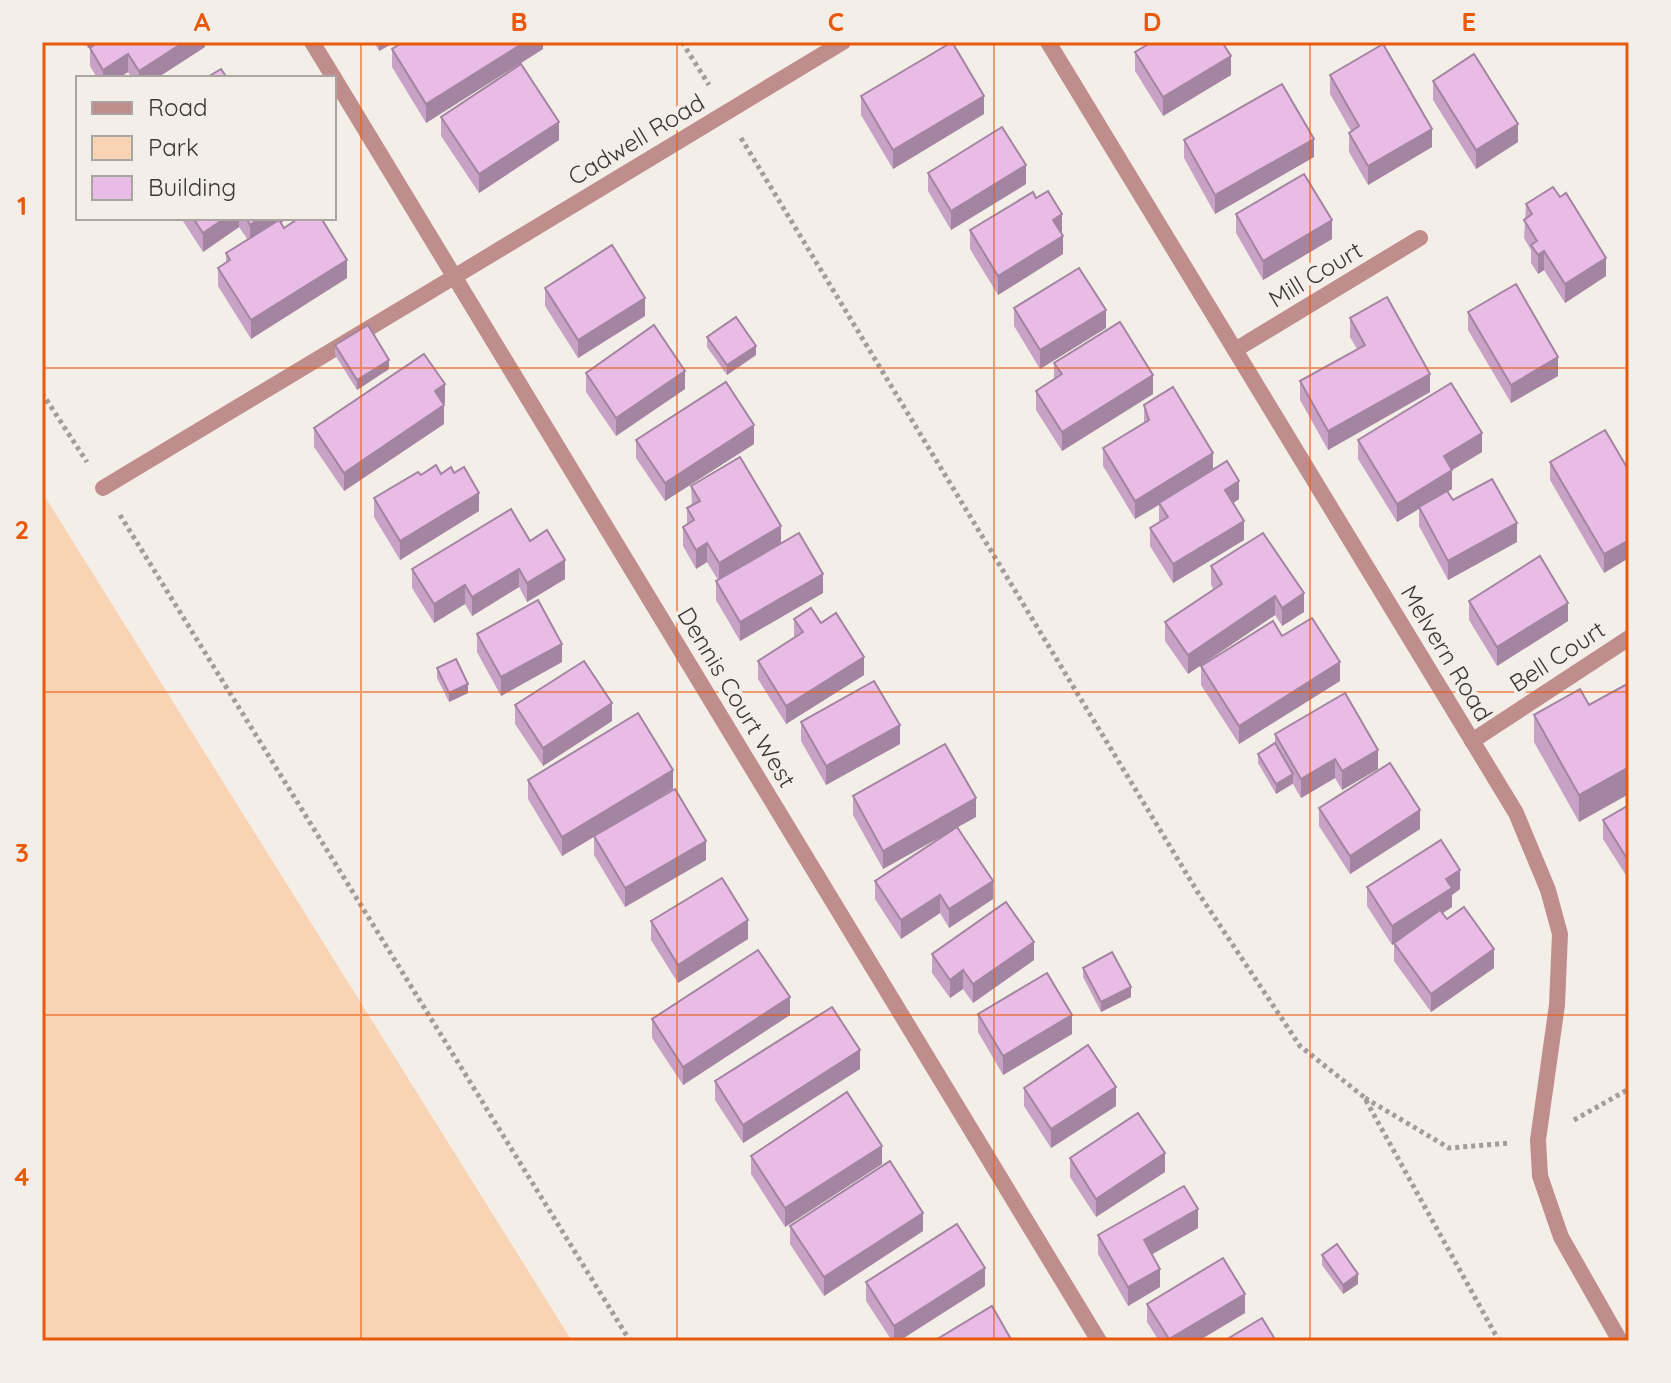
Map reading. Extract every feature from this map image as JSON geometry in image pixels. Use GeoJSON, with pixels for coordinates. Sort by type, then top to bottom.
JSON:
{"type":"FeatureCollection","features":[{"type":"Feature","properties":{"kind":"street","name":"Dennis Court West"},"geometry":{"type":"LineString","coordinates":[[312,42],[333,76]]}},
{"type":"Feature","properties":{"kind":"street","name":"Cadwell Road"},"geometry":{"type":"LineString","coordinates":[[103,488],[843,42]]}},
{"type":"Feature","properties":{"kind":"street","name":"Melvern Road"},"geometry":{"type":"LineString","coordinates":[[1048,42],[1516,813],[1548,890],[1560,934],[1557,1005],[1538,1140],[1540,1176],[1561,1237],[1620,1341]]}},
{"type":"Feature","properties":{"kind":"street","name":"Dennis Court West"},"geometry":{"type":"LineString","coordinates":[[336,81],[1099,1341]]}},
{"type":"Feature","properties":{"kind":"street","name":"Mill Court"},"geometry":{"type":"LineString","coordinates":[[1235,350],[1420,238]]}},
{"type":"Feature","properties":{"kind":"street","name":"Bell Court"},"geometry":{"type":"LineString","coordinates":[[1472,741],[1629,638]]}},
{"type":"Feature","properties":{"kind":"path"},"geometry":{"type":"LineString","coordinates":[[682,42],[1197,891],[1300,1046],[1364,1097],[1449,1148],[1538,1140],[1629,1089]]}},
{"type":"Feature","properties":{"kind":"path"},"geometry":{"type":"LineString","coordinates":[[42,393],[630,1341]]}},
{"type":"Feature","properties":{"kind":"path"},"geometry":{"type":"LineString","coordinates":[[1364,1097],[1499,1341]]}},
{"type":"Feature","properties":{"kind":"green space"},"geometry":{"type":"Polygon","coordinates":[[[42,492],[572,1341],[42,1341],[42,492]]]}},
{"type":"Feature","properties":{"kind":"building"},"geometry":{"type":"Polygon","coordinates":[[[98,42],[184,42],[139,71],[128,54],[103,70],[90,48],[98,42]]]}},
{"type":"Feature","properties":{"kind":"building"},"geometry":{"type":"Polygon","coordinates":[[[403,42],[525,42],[426,104],[392,49],[403,42]]]}},
{"type":"Feature","properties":{"kind":"building"},"geometry":{"type":"Polygon","coordinates":[[[952,42],[984,96],[893,150],[861,96],[952,42]]]}},
{"type":"Feature","properties":{"kind":"building"},"geometry":{"type":"Polygon","coordinates":[[[1152,42],[1222,42],[1231,56],[1163,97],[1135,52],[1152,42]]]}},
{"type":"Feature","properties":{"kind":"building"},"geometry":{"type":"Polygon","coordinates":[[[1383,44],[1432,129],[1368,166],[1349,133],[1359,126],[1330,75],[1383,44]]]}},
{"type":"Feature","properties":{"kind":"building"},"geometry":{"type":"Polygon","coordinates":[[[1474,54],[1518,124],[1476,150],[1433,81],[1474,54]]]}},
{"type":"Feature","properties":{"kind":"building"},"geometry":{"type":"Polygon","coordinates":[[[521,64],[559,122],[479,174],[441,117],[521,64]]]}},
{"type":"Feature","properties":{"kind":"building"},"geometry":{"type":"Polygon","coordinates":[[[221,69],[226,76],[209,76],[221,69]]]}},
{"type":"Feature","properties":{"kind":"building"},"geometry":{"type":"Polygon","coordinates":[[[1282,84],[1314,139],[1215,195],[1184,140],[1282,84]]]}},
{"type":"Feature","properties":{"kind":"building"},"geometry":{"type":"Polygon","coordinates":[[[1002,127],[1026,165],[951,211],[928,173],[1002,127]]]}},
{"type":"Feature","properties":{"kind":"building"},"geometry":{"type":"Polygon","coordinates":[[[1304,174],[1332,220],[1263,261],[1236,214],[1304,174]]]}},
{"type":"Feature","properties":{"kind":"building"},"geometry":{"type":"Polygon","coordinates":[[[1553,187],[1560,197],[1566,193],[1606,258],[1565,284],[1544,251],[1538,255],[1531,245],[1537,241],[1524,220],[1532,214],[1526,204],[1553,187]]]}},
{"type":"Feature","properties":{"kind":"building"},"geometry":{"type":"Polygon","coordinates":[[[1048,191],[1062,214],[1053,220],[1063,236],[998,276],[970,230],[1033,192],[1036,198],[1048,191]]]}},
{"type":"Feature","properties":{"kind":"building"},"geometry":{"type":"Polygon","coordinates":[[[194,220],[222,220],[203,233],[194,220]]]}},
{"type":"Feature","properties":{"kind":"building"},"geometry":{"type":"Polygon","coordinates":[[[279,220],[284,228],[296,220],[322,220],[347,260],[251,320],[218,268],[230,260],[226,253],[279,220]]]}},
{"type":"Feature","properties":{"kind":"building"},"geometry":{"type":"Polygon","coordinates":[[[612,245],[645,298],[578,340],[545,288],[612,245]]]}},
{"type":"Feature","properties":{"kind":"building"},"geometry":{"type":"Polygon","coordinates":[[[1079,268],[1106,310],[1040,350],[1014,308],[1079,268]]]}},
{"type":"Feature","properties":{"kind":"building"},"geometry":{"type":"Polygon","coordinates":[[[1516,284],[1558,357],[1511,385],[1468,312],[1516,284]]]}},
{"type":"Feature","properties":{"kind":"building"},"geometry":{"type":"Polygon","coordinates":[[[1387,297],[1430,374],[1328,431],[1300,381],[1365,345],[1350,318],[1387,297]]]}},
{"type":"Feature","properties":{"kind":"building"},"geometry":{"type":"Polygon","coordinates":[[[736,317],[756,346],[727,365],[707,337],[736,317]]]}},
{"type":"Feature","properties":{"kind":"building"},"geometry":{"type":"Polygon","coordinates":[[[1120,322],[1153,375],[1062,432],[1036,391],[1062,374],[1054,363],[1120,322]]]}},
{"type":"Feature","properties":{"kind":"building"},"geometry":{"type":"Polygon","coordinates":[[[368,325],[389,360],[357,380],[335,345],[368,325]]]}},
{"type":"Feature","properties":{"kind":"building"},"geometry":{"type":"Polygon","coordinates":[[[654,325],[685,371],[616,418],[586,373],[654,325]]]}},
{"type":"Feature","properties":{"kind":"building"},"geometry":{"type":"Polygon","coordinates":[[[424,354],[445,384],[435,391],[444,405],[344,473],[314,428],[424,354]]]}},
{"type":"Feature","properties":{"kind":"building"},"geometry":{"type":"Polygon","coordinates":[[[726,382],[754,425],[665,483],[636,440],[726,382]]]}},
{"type":"Feature","properties":{"kind":"building"},"geometry":{"type":"Polygon","coordinates":[[[1451,383],[1482,433],[1444,456],[1452,470],[1397,504],[1358,440],[1451,383]]]}},
{"type":"Feature","properties":{"kind":"building"},"geometry":{"type":"Polygon","coordinates":[[[1173,387],[1213,453],[1135,501],[1103,448],[1149,420],[1144,405],[1173,387]]]}},
{"type":"Feature","properties":{"kind":"building"},"geometry":{"type":"Polygon","coordinates":[[[1605,430],[1629,471],[1629,540],[1604,554],[1550,462],[1605,430]]]}},
{"type":"Feature","properties":{"kind":"building"},"geometry":{"type":"Polygon","coordinates":[[[740,457],[781,526],[719,563],[707,543],[696,550],[683,527],[694,520],[687,508],[700,501],[691,486],[740,457]]]}},
{"type":"Feature","properties":{"kind":"building"},"geometry":{"type":"Polygon","coordinates":[[[1227,461],[1239,481],[1225,490],[1244,521],[1173,564],[1150,528],[1168,517],[1159,503],[1227,461]]]}},
{"type":"Feature","properties":{"kind":"building"},"geometry":{"type":"Polygon","coordinates":[[[436,465],[441,474],[451,467],[454,473],[464,467],[479,493],[400,541],[374,498],[436,465]]]}},
{"type":"Feature","properties":{"kind":"building"},"geometry":{"type":"Polygon","coordinates":[[[1492,479],[1517,523],[1448,561],[1419,507],[1447,491],[1453,500],[1492,479]]]}},
{"type":"Feature","properties":{"kind":"building"},"geometry":{"type":"Polygon","coordinates":[[[511,509],[530,541],[547,530],[565,560],[527,583],[519,569],[472,597],[465,585],[434,604],[412,569],[511,509]]]}},
{"type":"Feature","properties":{"kind":"building"},"geometry":{"type":"Polygon","coordinates":[[[799,533],[823,574],[740,622],[716,581],[799,533]]]}},
{"type":"Feature","properties":{"kind":"building"},"geometry":{"type":"Polygon","coordinates":[[[1263,533],[1304,593],[1282,608],[1275,596],[1188,655],[1165,622],[1222,584],[1211,566],[1263,533]]]}},
{"type":"Feature","properties":{"kind":"building"},"geometry":{"type":"Polygon","coordinates":[[[1540,556],[1568,603],[1497,647],[1469,601],[1540,556]]]}},
{"type":"Feature","properties":{"kind":"building"},"geometry":{"type":"Polygon","coordinates":[[[538,600],[562,644],[501,677],[477,634],[538,600]]]}},
{"type":"Feature","properties":{"kind":"building"},"geometry":{"type":"Polygon","coordinates":[[[811,608],[821,623],[836,613],[864,657],[786,706],[758,661],[803,632],[794,619],[811,608]]]}},
{"type":"Feature","properties":{"kind":"building"},"geometry":{"type":"Polygon","coordinates":[[[1312,618],[1340,662],[1239,726],[1201,666],[1273,621],[1282,636],[1312,618]]]}},
{"type":"Feature","properties":{"kind":"building"},"geometry":{"type":"Polygon","coordinates":[[[456,659],[468,684],[449,693],[437,668],[456,659]]]}},
{"type":"Feature","properties":{"kind":"building"},"geometry":{"type":"Polygon","coordinates":[[[584,661],[612,703],[543,748],[515,705],[584,661]]]}},
{"type":"Feature","properties":{"kind":"building"},"geometry":{"type":"Polygon","coordinates":[[[874,681],[900,725],[826,766],[801,722],[874,681]]]}},
{"type":"Feature","properties":{"kind":"building"},"geometry":{"type":"Polygon","coordinates":[[[1629,683],[1629,767],[1579,795],[1534,715],[1580,689],[1589,705],[1629,683]]]}},
{"type":"Feature","properties":{"kind":"building"},"geometry":{"type":"Polygon","coordinates":[[[1345,693],[1378,750],[1342,771],[1335,759],[1301,779],[1275,734],[1345,693]]]}},
{"type":"Feature","properties":{"kind":"building"},"geometry":{"type":"Polygon","coordinates":[[[638,713],[673,770],[562,837],[528,780],[638,713]]]}},
{"type":"Feature","properties":{"kind":"building"},"geometry":{"type":"Polygon","coordinates":[[[1275,743],[1293,774],[1276,784],[1258,754],[1275,743]]]}},
{"type":"Feature","properties":{"kind":"building"},"geometry":{"type":"Polygon","coordinates":[[[945,744],[976,798],[883,851],[853,796],[945,744]]]}},
{"type":"Feature","properties":{"kind":"building"},"geometry":{"type":"Polygon","coordinates":[[[1390,763],[1420,810],[1350,856],[1319,808],[1390,763]]]}},
{"type":"Feature","properties":{"kind":"building"},"geometry":{"type":"Polygon","coordinates":[[[675,789],[706,841],[625,888],[594,836],[675,789]]]}},
{"type":"Feature","properties":{"kind":"building"},"geometry":{"type":"Polygon","coordinates":[[[1629,805],[1629,862],[1603,820],[1629,805]]]}},
{"type":"Feature","properties":{"kind":"building"},"geometry":{"type":"Polygon","coordinates":[[[957,827],[993,881],[949,909],[940,895],[901,920],[875,881],[957,827]]]}},
{"type":"Feature","properties":{"kind":"building"},"geometry":{"type":"Polygon","coordinates":[[[1441,840],[1460,870],[1446,879],[1452,888],[1392,926],[1367,887],[1441,840]]]}},
{"type":"Feature","properties":{"kind":"building"},"geometry":{"type":"Polygon","coordinates":[[[722,878],[748,920],[678,965],[651,921],[722,878]]]}},
{"type":"Feature","properties":{"kind":"building"},"geometry":{"type":"Polygon","coordinates":[[[1006,902],[1034,942],[973,984],[963,970],[950,980],[932,954],[1006,902]]]}},
{"type":"Feature","properties":{"kind":"building"},"geometry":{"type":"Polygon","coordinates":[[[1464,907],[1494,949],[1431,994],[1394,943],[1440,910],[1447,919],[1464,907]]]}},
{"type":"Feature","properties":{"kind":"building"},"geometry":{"type":"Polygon","coordinates":[[[758,950],[790,997],[683,1067],[652,1019],[758,950]]]}},
{"type":"Feature","properties":{"kind":"building"},"geometry":{"type":"Polygon","coordinates":[[[1112,952],[1131,987],[1101,1002],[1083,968],[1112,952]]]}},
{"type":"Feature","properties":{"kind":"building"},"geometry":{"type":"Polygon","coordinates":[[[1047,973],[1072,1015],[1003,1056],[978,1014],[1047,973]]]}},
{"type":"Feature","properties":{"kind":"building"},"geometry":{"type":"Polygon","coordinates":[[[832,1007],[860,1050],[743,1125],[715,1081],[832,1007]]]}},
{"type":"Feature","properties":{"kind":"building"},"geometry":{"type":"Polygon","coordinates":[[[1088,1045],[1116,1087],[1051,1129],[1024,1088],[1088,1045]]]}},
{"type":"Feature","properties":{"kind":"building"},"geometry":{"type":"Polygon","coordinates":[[[847,1092],[882,1146],[785,1208],[751,1156],[847,1092]]]}},
{"type":"Feature","properties":{"kind":"building"},"geometry":{"type":"Polygon","coordinates":[[[1138,1113],[1165,1153],[1096,1199],[1070,1158],[1138,1113]]]}},
{"type":"Feature","properties":{"kind":"building"},"geometry":{"type":"Polygon","coordinates":[[[890,1161],[923,1213],[824,1277],[790,1226],[890,1161]]]}},
{"type":"Feature","properties":{"kind":"building"},"geometry":{"type":"Polygon","coordinates":[[[1184,1186],[1198,1209],[1144,1240],[1160,1269],[1128,1287],[1098,1235],[1184,1186]]]}},
{"type":"Feature","properties":{"kind":"building"},"geometry":{"type":"Polygon","coordinates":[[[957,1224],[985,1268],[894,1326],[866,1282],[957,1224]]]}},
{"type":"Feature","properties":{"kind":"building"},"geometry":{"type":"Polygon","coordinates":[[[1337,1244],[1358,1274],[1343,1285],[1322,1255],[1337,1244]]]}},
{"type":"Feature","properties":{"kind":"building"},"geometry":{"type":"Polygon","coordinates":[[[1223,1258],[1245,1294],[1169,1339],[1147,1304],[1223,1258]]]}},
{"type":"Feature","properties":{"kind":"building"},"geometry":{"type":"Polygon","coordinates":[[[992,1306],[1012,1341],[934,1341],[992,1306]]]}},
{"type":"Feature","properties":{"kind":"building"},"geometry":{"type":"Polygon","coordinates":[[[1262,1318],[1276,1341],[1224,1341],[1262,1318]]]}}]}
